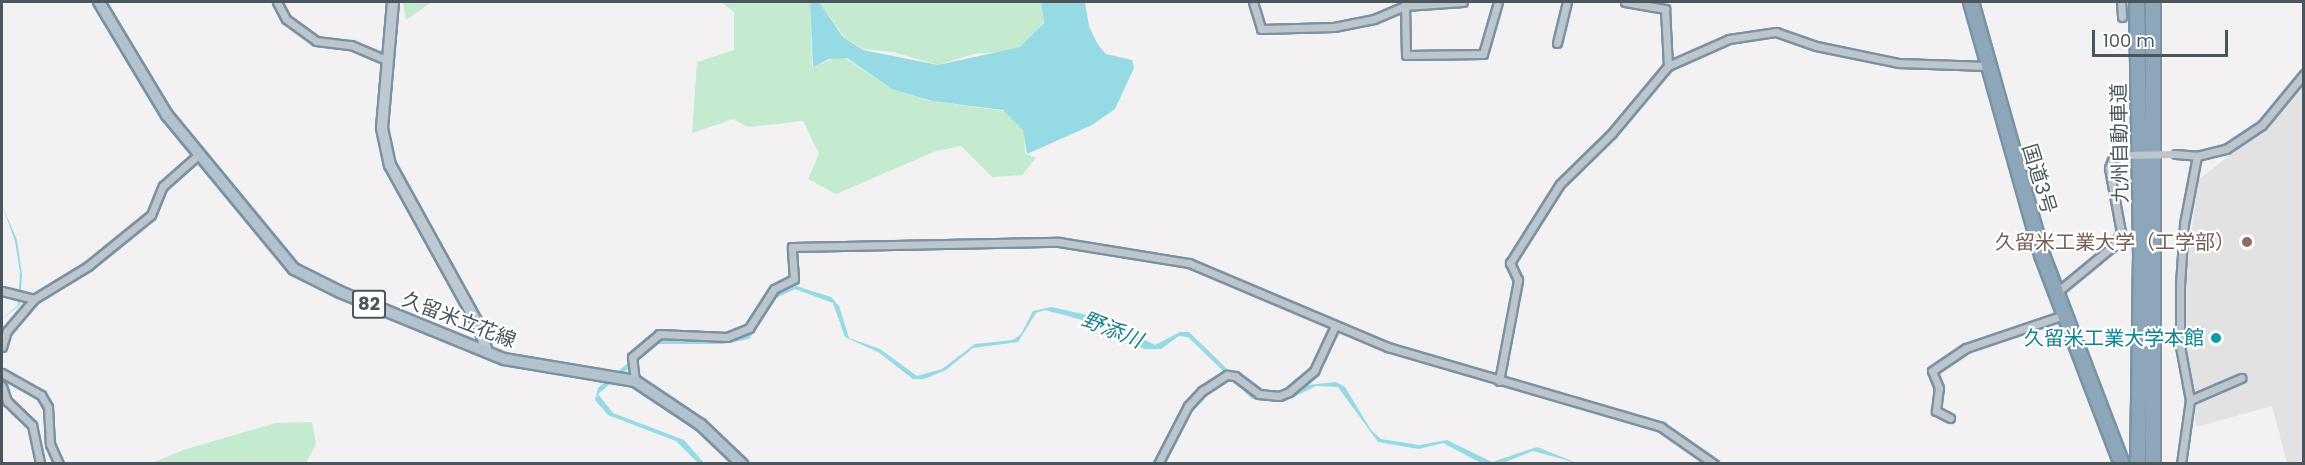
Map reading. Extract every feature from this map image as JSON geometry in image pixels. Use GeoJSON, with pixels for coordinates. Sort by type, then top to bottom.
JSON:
{"type":"FeatureCollection","features":[{"type":"Feature","properties":{"kind":"highway","name":"国道3号"},"geometry":{"type":"LineString","coordinates":[[1971,2],[1987,66],[2056,292],[2122,464]]}},
{"type":"Feature","properties":{"kind":"highway","name":"九州自動車道"},"geometry":{"type":"LineString","coordinates":[[2137,2],[2141,254],[2138,464]]}},
{"type":"Feature","properties":{"kind":"highway","name":"九州自動車道"},"geometry":{"type":"LineString","coordinates":[[2153,2],[2153,464]]}},
{"type":"Feature","properties":{"kind":"main road","name":"久留米立花線"},"geometry":{"type":"LineString","coordinates":[[99,2],[155,96],[197,156],[276,250],[307,278],[487,352],[524,364],[584,369],[635,381],[701,425],[742,464]]}},
{"type":"Feature","properties":{"kind":"street"},"geometry":{"type":"LineString","coordinates":[[277,2],[286,19],[316,41],[351,45],[387,60]]}},
{"type":"Feature","properties":{"kind":"street"},"geometry":{"type":"LineString","coordinates":[[393,2],[382,128],[390,165],[480,326],[487,352]]}},
{"type":"Feature","properties":{"kind":"street"},"geometry":{"type":"LineString","coordinates":[[1252,2],[1262,29],[1334,27],[1374,19],[1405,4],[1463,2]]}},
{"type":"Feature","properties":{"kind":"street"},"geometry":{"type":"LineString","coordinates":[[1405,4],[1406,55],[1483,54],[1498,2]]}},
{"type":"Feature","properties":{"kind":"street"},"geometry":{"type":"LineString","coordinates":[[1557,43],[1567,2]]}},
{"type":"Feature","properties":{"kind":"street"},"geometry":{"type":"LineString","coordinates":[[1625,2],[1666,5],[1668,66]]}},
{"type":"Feature","properties":{"kind":"street"},"geometry":{"type":"LineString","coordinates":[[2121,2],[2122,17]]}},
{"type":"Feature","properties":{"kind":"street"},"geometry":{"type":"LineString","coordinates":[[1499,381],[1518,280],[1510,263],[1560,184],[1612,133],[1668,66],[1729,39],[1776,32],[1816,46],[1899,63],[1987,66]]}},
{"type":"Feature","properties":{"kind":"street"},"geometry":{"type":"LineString","coordinates":[[2056,292],[2113,246],[2121,232],[2109,168],[2113,157],[2176,154],[2197,156],[2226,149],[2262,125],[2304,74]]}},
{"type":"Feature","properties":{"kind":"street"},"geometry":{"type":"LineString","coordinates":[[2,347],[7,331],[34,299],[88,266],[151,215],[163,186],[197,156]]}},
{"type":"Feature","properties":{"kind":"street"},"geometry":{"type":"LineString","coordinates":[[2181,464],[2190,400],[2180,346],[2180,285],[2184,224],[2197,156]]}},
{"type":"Feature","properties":{"kind":"street"},"geometry":{"type":"LineString","coordinates":[[635,381],[632,357],[658,334],[727,337],[749,328],[774,289],[794,279],[792,247],[1059,242],[1189,263],[1335,326],[1499,381],[1661,427],[1714,464]]}},
{"type":"Feature","properties":{"kind":"street"},"geometry":{"type":"LineString","coordinates":[[2,291],[34,299]]}},
{"type":"Feature","properties":{"kind":"street"},"geometry":{"type":"LineString","coordinates":[[1950,418],[1936,411],[1939,388],[1932,371],[1966,348],[2064,315]]}},
{"type":"Feature","properties":{"kind":"street"},"geometry":{"type":"LineString","coordinates":[[1158,464],[1188,406],[1202,392],[1227,375],[1234,376],[1259,394],[1279,396],[1289,392],[1314,371],[1335,326]]}},
{"type":"Feature","properties":{"kind":"street"},"geometry":{"type":"LineString","coordinates":[[2,373],[41,395],[48,407],[50,444],[59,464]]}},
{"type":"Feature","properties":{"kind":"street"},"geometry":{"type":"LineString","coordinates":[[2190,400],[2241,378]]}},
{"type":"Feature","properties":{"kind":"street"},"geometry":{"type":"LineString","coordinates":[[2,386],[7,401],[32,425],[40,464]]}},
{"type":"Feature","properties":{"kind":"shaded area","name":"久留米工業大学（工学部）"},"geometry":{"type":"Polygon","coordinates":[[[2303,81],[2303,463],[2287,463],[2272,406],[2196,427],[2186,341],[2185,289],[2198,180],[2267,126],[2303,81]]]}},
{"type":"Feature","properties":{"kind":"green space"},"geometry":{"type":"Polygon","coordinates":[[[403,2],[432,2],[406,20],[403,2]]]}},
{"type":"Feature","properties":{"kind":"green space"},"geometry":{"type":"Polygon","coordinates":[[[721,2],[810,2],[812,67],[835,58],[845,58],[890,88],[930,101],[1005,111],[1016,119],[1024,132],[1025,153],[1036,158],[1022,175],[992,177],[961,146],[936,151],[836,194],[808,179],[819,154],[803,121],[748,127],[733,119],[692,133],[697,62],[734,50],[734,12],[721,2]]]}},
{"type":"Feature","properties":{"kind":"green space"},"geometry":{"type":"Polygon","coordinates":[[[819,2],[1041,2],[1044,21],[1032,38],[1014,51],[974,54],[938,65],[893,52],[863,49],[845,38],[819,2]]]}},
{"type":"Feature","properties":{"kind":"green space"},"geometry":{"type":"Polygon","coordinates":[[[312,422],[316,444],[306,463],[152,463],[183,450],[276,423],[312,422]]]}},
{"type":"Feature","properties":{"kind":"water"},"geometry":{"type":"Polygon","coordinates":[[[810,2],[819,2],[843,37],[863,50],[938,65],[1020,47],[1044,23],[1041,2],[1085,2],[1089,26],[1098,45],[1106,54],[1132,60],[1134,68],[1115,109],[1092,125],[1027,154],[1023,130],[1003,110],[932,101],[892,89],[847,58],[829,59],[813,67],[810,2]]]}},
{"type":"Feature","properties":{"kind":"water"},"geometry":{"type":"Polygon","coordinates":[[[2,205],[17,240],[22,275],[20,305],[2,319],[18,305],[20,272],[15,241],[2,205]]]}},
{"type":"Feature","properties":{"kind":"water","name":"野添川"},"geometry":{"type":"Polygon","coordinates":[[[796,286],[831,297],[839,306],[849,338],[880,349],[917,376],[942,369],[975,344],[1013,340],[1021,334],[1033,311],[1052,307],[1104,319],[1155,345],[1180,332],[1189,332],[1257,398],[1283,400],[1307,385],[1336,382],[1345,387],[1371,430],[1381,439],[1419,445],[1447,440],[1492,462],[1537,447],[1577,463],[1533,451],[1503,463],[1481,463],[1443,443],[1419,449],[1378,442],[1338,387],[1316,386],[1284,402],[1252,399],[1188,337],[1179,336],[1161,349],[1144,349],[1101,325],[1045,310],[1036,313],[1018,342],[973,348],[946,370],[924,379],[913,379],[878,352],[845,337],[833,303],[795,289],[776,298],[749,339],[723,344],[658,344],[598,394],[613,413],[684,440],[704,463],[698,463],[676,441],[608,415],[595,400],[598,388],[653,342],[675,337],[746,336],[755,329],[774,296],[796,286]]]}},
{"type":"Feature","properties":{"kind":"place","name":"久留米工業大学（工学部）"},"geometry":{"type":"Point","coordinates":[2247,242]}},
{"type":"Feature","properties":{"kind":"place","name":"久留米工業大学本館"},"geometry":{"type":"Point","coordinates":[2216,338]}}]}
